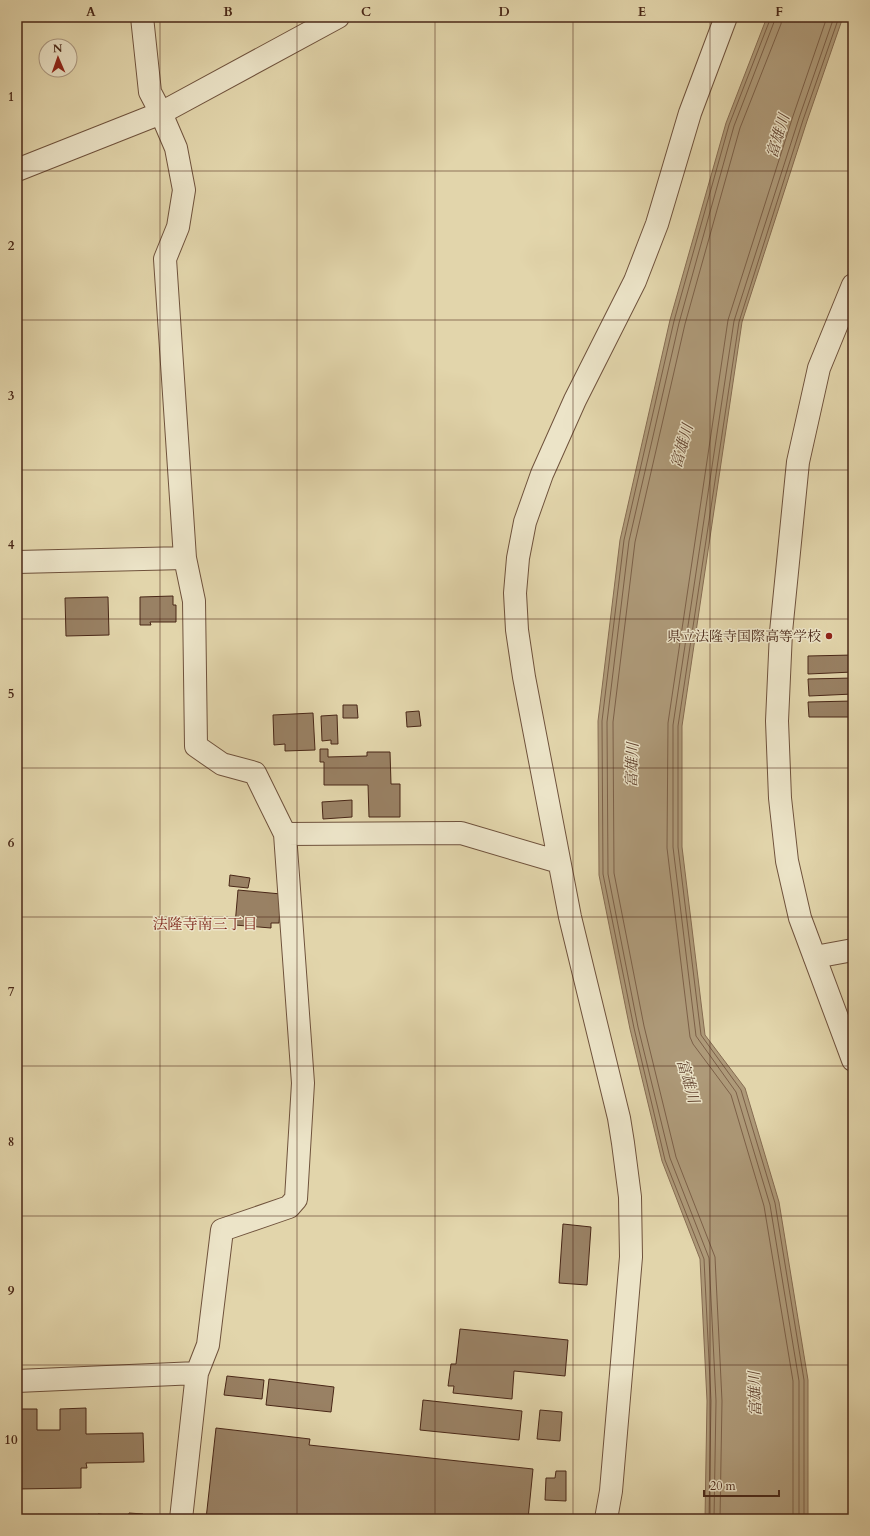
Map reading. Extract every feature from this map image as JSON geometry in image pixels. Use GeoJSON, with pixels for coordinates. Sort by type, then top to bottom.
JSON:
{"type":"FeatureCollection","features":[{"type":"Feature","properties":{"kind":"street"},"geometry":{"type":"LineString","coordinates":[[142,17],[150,92],[176,148],[184,190],[178,227],[165,259],[185,558],[194,601],[196,746],[222,764],[254,773],[285,834],[303,1083],[296,1199],[289,1207],[222,1230],[208,1345],[197,1373],[181,1519]]}},
{"type":"Feature","properties":{"kind":"street"},"geometry":{"type":"LineString","coordinates":[[17,170],[161,113],[338,17]]}},
{"type":"Feature","properties":{"kind":"street"},"geometry":{"type":"LineString","coordinates":[[606,1519],[611,1491],[631,1257],[630,1197],[619,1118],[570,917],[559,862],[517,630],[515,593],[518,558],[525,522],[542,474],[575,400],[635,281],[657,224],[690,113],[726,17]]}},
{"type":"Feature","properties":{"kind":"street"},"geometry":{"type":"LineString","coordinates":[[853,285],[819,368],[798,462],[781,632],[777,721],[780,798],[787,861],[800,918],[853,1060]]}},
{"type":"Feature","properties":{"kind":"street"},"geometry":{"type":"LineString","coordinates":[[17,562],[185,558]]}},
{"type":"Feature","properties":{"kind":"street"},"geometry":{"type":"LineString","coordinates":[[285,834],[461,833],[559,862]]}},
{"type":"Feature","properties":{"kind":"street"},"geometry":{"type":"LineString","coordinates":[[815,957],[853,950]]}},
{"type":"Feature","properties":{"kind":"street"},"geometry":{"type":"LineString","coordinates":[[17,1381],[197,1373]]}},
{"type":"Feature","properties":{"kind":"water","name":"富雄川"},"geometry":{"type":"Polygon","coordinates":[[[767,17],[843,17],[807,121],[742,322],[682,726],[682,847],[705,1035],[745,1088],[779,1202],[808,1380],[808,1519],[705,1519],[707,1401],[700,1259],[662,1161],[630,1029],[599,875],[598,721],[620,540],[670,320],[726,123],[767,17]]]}},
{"type":"Feature","properties":{"kind":"building"},"geometry":{"type":"Polygon","coordinates":[[[173,596],[173,605],[176,605],[176,622],[150,622],[151,625],[140,625],[140,597],[173,596]]]}},
{"type":"Feature","properties":{"kind":"building"},"geometry":{"type":"Polygon","coordinates":[[[108,597],[109,635],[66,636],[65,598],[108,597]]]}},
{"type":"Feature","properties":{"kind":"building"},"geometry":{"type":"Polygon","coordinates":[[[853,655],[853,672],[808,674],[808,656],[853,655]]]}},
{"type":"Feature","properties":{"kind":"building"},"geometry":{"type":"Polygon","coordinates":[[[853,678],[853,694],[809,696],[808,679],[853,678]]]}},
{"type":"Feature","properties":{"kind":"building"},"geometry":{"type":"Polygon","coordinates":[[[853,701],[853,717],[809,717],[808,702],[853,701]]]}},
{"type":"Feature","properties":{"kind":"building"},"geometry":{"type":"Polygon","coordinates":[[[343,705],[357,705],[358,718],[343,718],[343,705]]]}},
{"type":"Feature","properties":{"kind":"building"},"geometry":{"type":"Polygon","coordinates":[[[419,711],[421,726],[407,727],[406,712],[419,711]]]}},
{"type":"Feature","properties":{"kind":"building"},"geometry":{"type":"Polygon","coordinates":[[[313,713],[315,750],[285,751],[285,744],[274,745],[273,715],[313,713]]]}},
{"type":"Feature","properties":{"kind":"building"},"geometry":{"type":"Polygon","coordinates":[[[337,715],[338,744],[331,744],[331,740],[322,741],[321,716],[337,715]]]}},
{"type":"Feature","properties":{"kind":"building"},"geometry":{"type":"Polygon","coordinates":[[[320,749],[328,749],[328,757],[367,756],[367,752],[390,752],[391,784],[400,784],[400,817],[369,817],[368,785],[324,785],[324,762],[320,762],[320,749]]]}},
{"type":"Feature","properties":{"kind":"building"},"geometry":{"type":"Polygon","coordinates":[[[352,800],[352,817],[323,819],[322,802],[352,800]]]}},
{"type":"Feature","properties":{"kind":"building"},"geometry":{"type":"Polygon","coordinates":[[[230,875],[250,878],[248,888],[229,886],[230,875]]]}},
{"type":"Feature","properties":{"kind":"building"},"geometry":{"type":"Polygon","coordinates":[[[238,890],[281,894],[279,923],[271,923],[271,928],[235,925],[238,890]]]}},
{"type":"Feature","properties":{"kind":"building"},"geometry":{"type":"Polygon","coordinates":[[[563,1224],[591,1227],[587,1285],[559,1283],[563,1224]]]}},
{"type":"Feature","properties":{"kind":"building"},"geometry":{"type":"Polygon","coordinates":[[[460,1329],[568,1340],[565,1376],[514,1371],[512,1399],[453,1393],[454,1386],[448,1386],[451,1364],[456,1364],[460,1329]]]}},
{"type":"Feature","properties":{"kind":"building"},"geometry":{"type":"Polygon","coordinates":[[[227,1376],[264,1380],[262,1399],[224,1395],[227,1376]]]}},
{"type":"Feature","properties":{"kind":"building"},"geometry":{"type":"Polygon","coordinates":[[[269,1379],[334,1387],[331,1412],[266,1405],[269,1379]]]}},
{"type":"Feature","properties":{"kind":"building"},"geometry":{"type":"Polygon","coordinates":[[[423,1400],[522,1411],[519,1440],[420,1430],[423,1400]]]}},
{"type":"Feature","properties":{"kind":"building"},"geometry":{"type":"Polygon","coordinates":[[[86,1408],[86,1434],[143,1433],[144,1462],[86,1463],[87,1468],[81,1468],[81,1488],[17,1489],[17,1409],[37,1409],[37,1430],[60,1430],[60,1409],[86,1408]]]}},
{"type":"Feature","properties":{"kind":"building"},"geometry":{"type":"Polygon","coordinates":[[[540,1410],[562,1412],[560,1441],[537,1439],[540,1410]]]}},
{"type":"Feature","properties":{"kind":"building"},"geometry":{"type":"Polygon","coordinates":[[[216,1428],[310,1439],[309,1445],[533,1469],[528,1519],[206,1519],[216,1428]]]}},
{"type":"Feature","properties":{"kind":"building"},"geometry":{"type":"Polygon","coordinates":[[[556,1471],[566,1471],[566,1501],[545,1500],[546,1478],[555,1478],[556,1471]]]}},
{"type":"Feature","properties":{"kind":"building"},"geometry":{"type":"Polygon","coordinates":[[[129,1513],[143,1514],[142,1519],[98,1519],[98,1514],[128,1517],[129,1513]]]}},
{"type":"Feature","properties":{"kind":"place","name":"県立法隆寺国際高等学校"},"geometry":{"type":"Point","coordinates":[829,636]}},
{"type":"Feature","properties":{"kind":"district","name":"法隆寺南三丁目"},"geometry":{"type":"Point","coordinates":[205,924]}}]}
